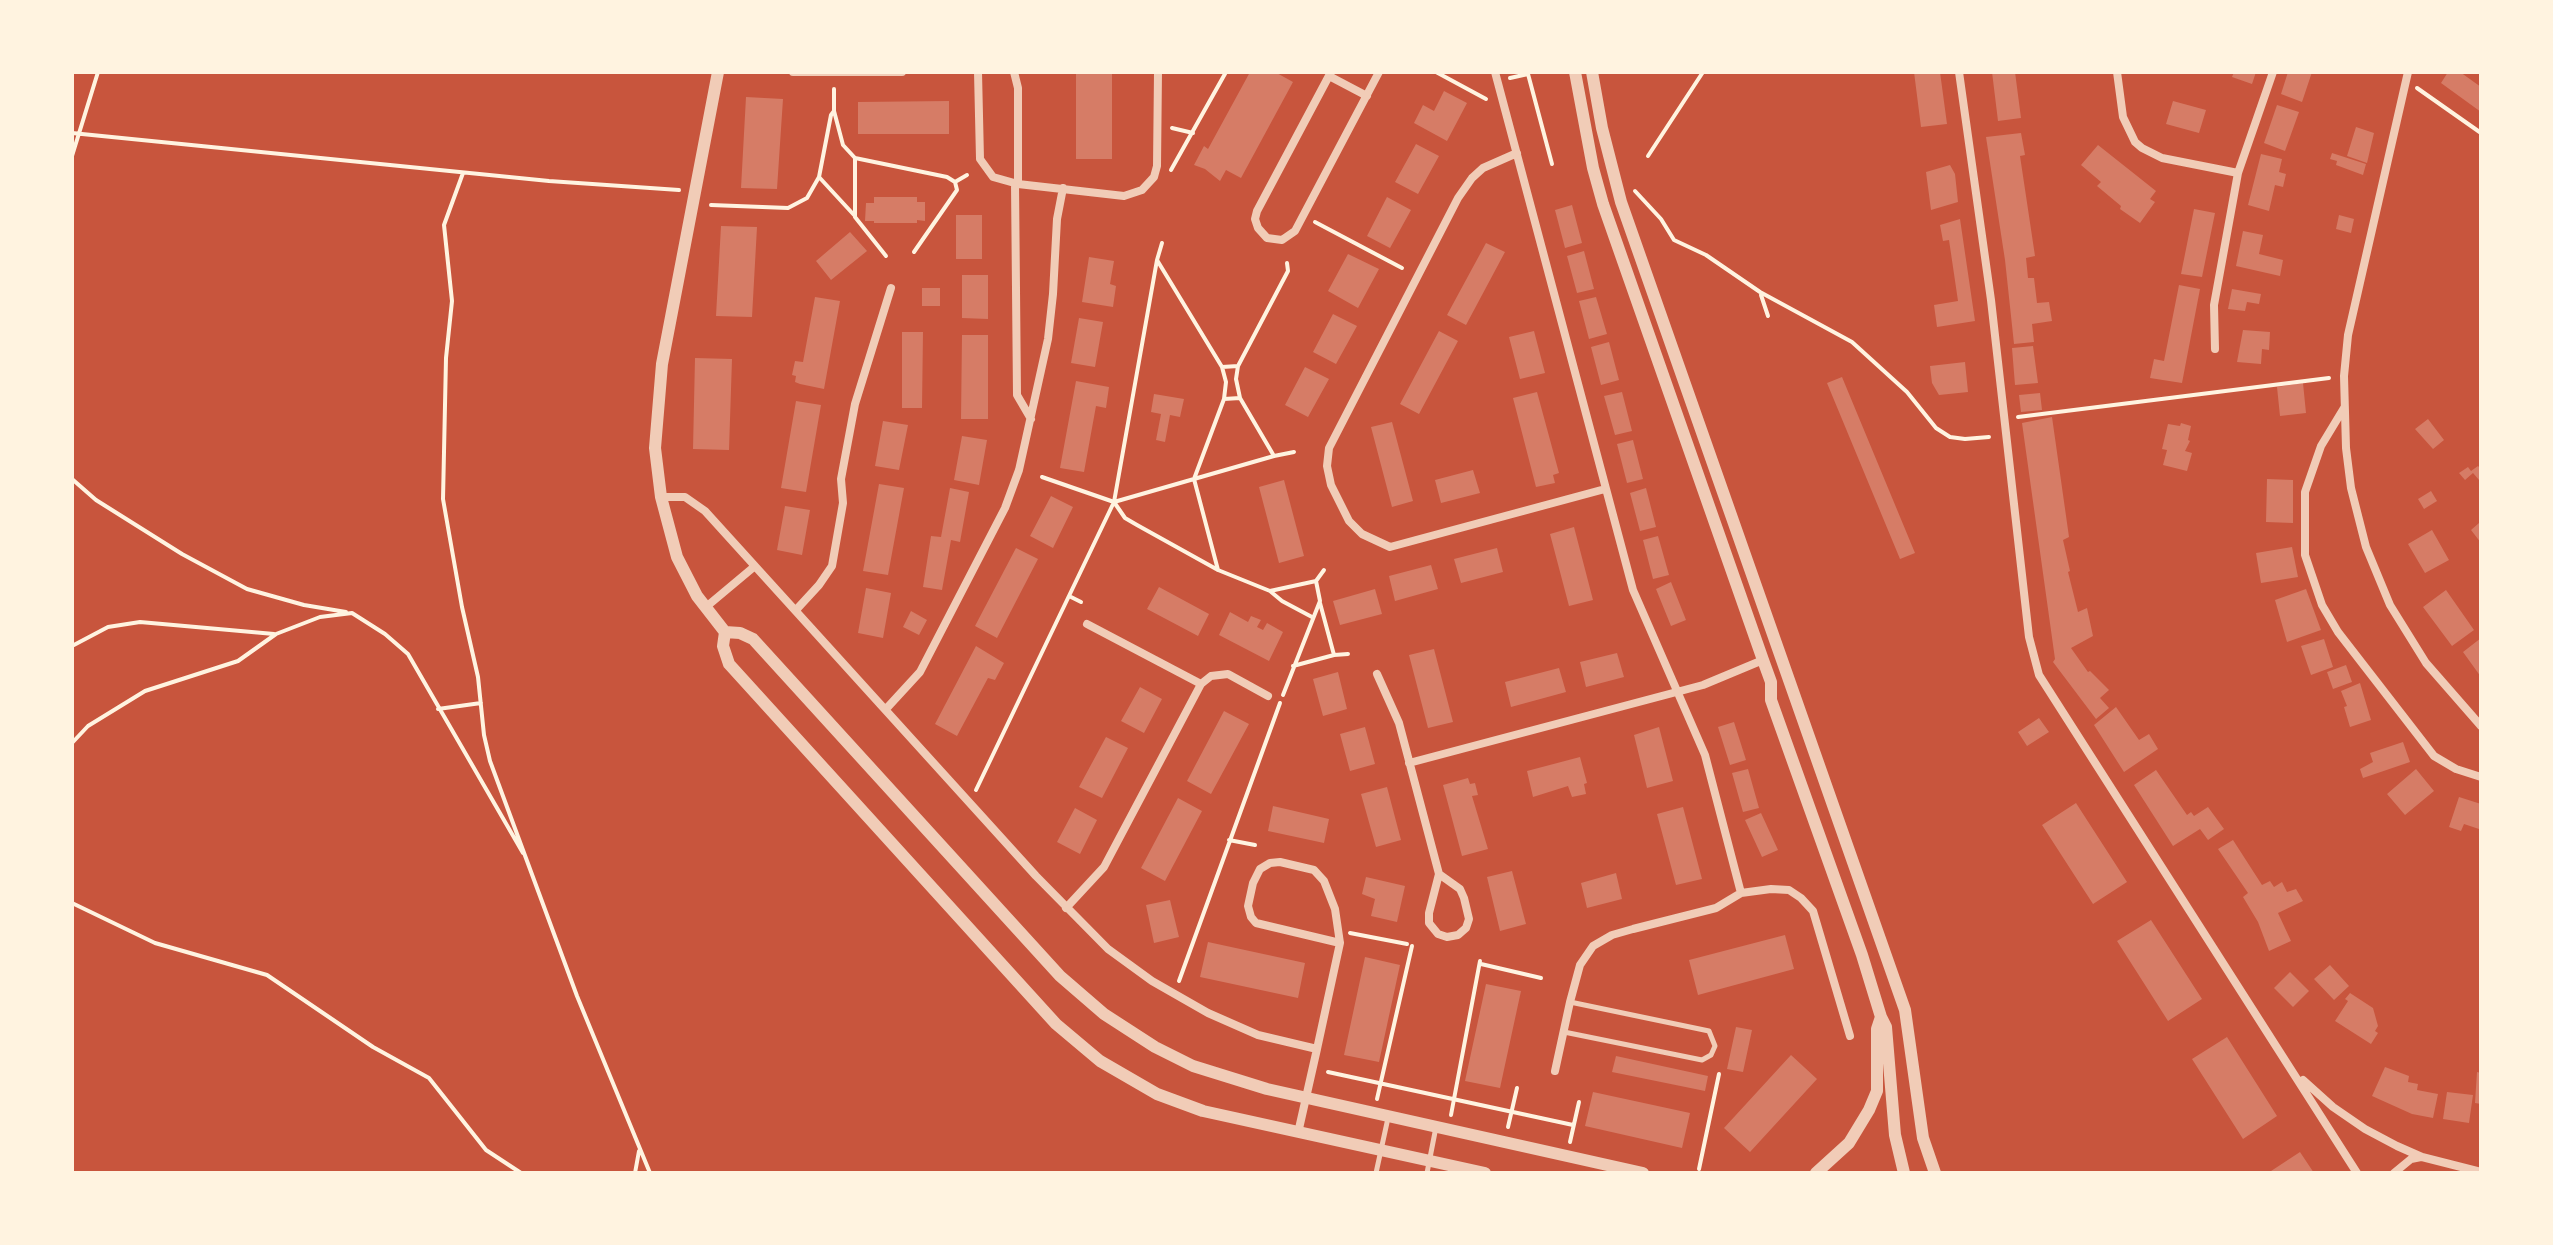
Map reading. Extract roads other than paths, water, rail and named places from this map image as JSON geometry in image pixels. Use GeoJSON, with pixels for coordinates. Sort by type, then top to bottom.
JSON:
{"type":"FeatureCollection","features":[{"type":"Feature","properties":{"kind":"street"},"geometry":{"type":"LineString","coordinates":[[718,72],[662,364],[655,448],[661,497],[677,557],[684,574],[725,632],[723,646],[729,664],[1056,1024],[1074,1041],[1120,1073],[1157,1094],[1203,1111],[1380,1151],[1428,1167],[1485,1173]]}},
{"type":"Feature","properties":{"kind":"street"},"geometry":{"type":"LineString","coordinates":[[793,72],[902,72]]}},
{"type":"Feature","properties":{"kind":"street"},"geometry":{"type":"LineString","coordinates":[[978,72],[980,159],[993,177],[1017,184],[1124,196],[1134,195],[1148,184],[1157,166],[1158,72]]}},
{"type":"Feature","properties":{"kind":"street"},"geometry":{"type":"LineString","coordinates":[[1014,72],[1018,88],[1017,395],[1031,419]]}},
{"type":"Feature","properties":{"kind":"street"},"geometry":{"type":"LineString","coordinates":[[1367,96],[1330,74],[1257,211],[1255,219],[1258,228],[1267,238],[1282,240],[1295,231],[1367,96],[1379,72]]}},
{"type":"Feature","properties":{"kind":"street"},"geometry":{"type":"LineString","coordinates":[[1495,72],[1633,590],[1705,755],[1741,893]]}},
{"type":"Feature","properties":{"kind":"street"},"geometry":{"type":"LineString","coordinates":[[1575,72],[1603,204],[1771,682],[1771,700],[1886,1027],[1895,1135],[1904,1173]]}},
{"type":"Feature","properties":{"kind":"street"},"geometry":{"type":"LineString","coordinates":[[1592,72],[1602,128],[1621,202],[1905,1010],[1923,1138],[1935,1173]]}},
{"type":"Feature","properties":{"kind":"street"},"geometry":{"type":"LineString","coordinates":[[1959,72],[1991,300],[2029,637],[2039,675],[2357,1173]]}},
{"type":"Feature","properties":{"kind":"street"},"geometry":{"type":"LineString","coordinates":[[2117,72],[2123,117],[2135,142],[2142,148],[2162,158],[2238,173]]}},
{"type":"Feature","properties":{"kind":"street"},"geometry":{"type":"LineString","coordinates":[[2215,349],[2214,305],[2238,173],[2273,72]]}},
{"type":"Feature","properties":{"kind":"street"},"geometry":{"type":"LineString","coordinates":[[2408,72],[2348,335],[2344,408],[2351,488],[2366,547],[2395,615],[2426,663],[2481,726]]}},
{"type":"Feature","properties":{"kind":"street"},"geometry":{"type":"LineString","coordinates":[[1517,153],[1483,168],[1464,187],[1329,448],[1327,466],[1338,504],[1362,534],[1390,547],[1605,489]]}},
{"type":"Feature","properties":{"kind":"street"},"geometry":{"type":"LineString","coordinates":[[886,709],[920,672],[1005,508],[1019,470],[1048,339],[1057,219],[1063,188]]}},
{"type":"Feature","properties":{"kind":"street"},"geometry":{"type":"LineString","coordinates":[[796,610],[826,576],[835,556],[843,503],[841,479],[855,404],[891,288]]}},
{"type":"Feature","properties":{"kind":"street"},"geometry":{"type":"LineString","coordinates":[[2344,408],[2330,428],[2307,483],[2304,507],[2307,564],[2331,624],[2434,756],[2456,769],[2481,777]]}},
{"type":"Feature","properties":{"kind":"street"},"geometry":{"type":"LineString","coordinates":[[661,497],[685,497],[696,503],[1066,908],[1108,949],[1172,993],[1208,1013],[1258,1035],[1317,1049]]}},
{"type":"Feature","properties":{"kind":"street"},"geometry":{"type":"LineString","coordinates":[[706,607],[755,566]]}},
{"type":"Feature","properties":{"kind":"street"},"geometry":{"type":"LineString","coordinates":[[1087,624],[1201,684]]}},
{"type":"Feature","properties":{"kind":"street"},"geometry":{"type":"LineString","coordinates":[[725,632],[740,633],[753,639],[1060,976],[1104,1014],[1155,1047],[1193,1066],[1243,1083],[1643,1173]]}},
{"type":"Feature","properties":{"kind":"street"},"geometry":{"type":"LineString","coordinates":[[1409,763],[1703,685],[1763,660]]}},
{"type":"Feature","properties":{"kind":"street"},"geometry":{"type":"LineString","coordinates":[[1066,908],[1104,867],[1201,684],[1211,676],[1228,674],[1268,696]]}},
{"type":"Feature","properties":{"kind":"street"},"geometry":{"type":"LineString","coordinates":[[1377,674],[1399,723],[1439,874],[1429,923],[1438,934],[1447,937],[1458,935],[1466,928],[1469,919],[1464,898],[1460,889],[1439,874]]}},
{"type":"Feature","properties":{"kind":"street"},"geometry":{"type":"LineString","coordinates":[[1298,1133],[1340,943],[1340,931],[1330,893],[1314,870],[1280,862],[1260,869],[1248,906],[1256,923],[1340,943]]}},
{"type":"Feature","properties":{"kind":"street"},"geometry":{"type":"LineString","coordinates":[[1555,1071],[1580,965],[1593,946],[1633,929],[1716,908],[1741,893],[1771,889],[1789,890],[1813,911],[1850,1036]]}},
{"type":"Feature","properties":{"kind":"street"},"geometry":{"type":"LineString","coordinates":[[1816,1173],[1849,1143],[1877,1091],[1877,1029],[1881,1017]]}},
{"type":"Feature","properties":{"kind":"street"},"geometry":{"type":"LineString","coordinates":[[2293,1071],[2333,1107],[2365,1129],[2422,1157],[2481,1172]]}},
{"type":"Feature","properties":{"kind":"street"},"geometry":{"type":"LineString","coordinates":[[2394,1173],[2411,1159],[2422,1157]]}},
{"type":"Feature","properties":{"kind":"lane"},"geometry":{"type":"LineString","coordinates":[[1563,1032],[1702,1060],[1711,1055],[1715,1046],[1709,1031],[1570,1002]]}},
{"type":"Feature","properties":{"kind":"lane"},"geometry":{"type":"LineString","coordinates":[[1376,1173],[1388,1117]]}},
{"type":"Feature","properties":{"kind":"lane"},"geometry":{"type":"LineString","coordinates":[[1428,1167],[1436,1127]]}}]}
